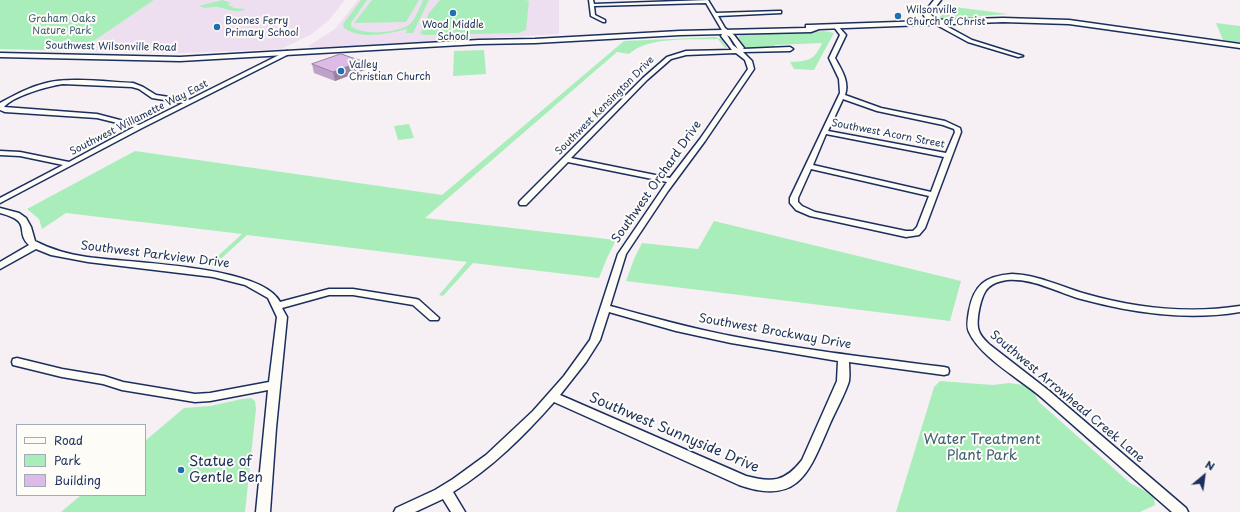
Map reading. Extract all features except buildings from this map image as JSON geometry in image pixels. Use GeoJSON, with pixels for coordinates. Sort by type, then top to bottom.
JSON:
{"type":"FeatureCollection","features":[{"type":"Feature","properties":{"kind":"main road"},"geometry":{"type":"LineString","coordinates":[[937,23],[928,18],[926,14],[938,0]]}},
{"type":"Feature","properties":{"kind":"main road","name":"Southwest Wilsonville Road"},"geometry":{"type":"LineString","coordinates":[[0,54],[172,59],[211,58],[222,56],[368,49],[374,50],[486,43],[594,38],[601,40],[726,32],[811,30],[816,28],[1010,20],[1061,22],[1098,26],[1240,46]]}},
{"type":"Feature","properties":{"kind":"street"},"geometry":{"type":"LineString","coordinates":[[603,21],[593,16],[592,2],[707,1],[714,15],[726,32]]}},
{"type":"Feature","properties":{"kind":"street"},"geometry":{"type":"LineString","coordinates":[[714,15],[779,12]]}},
{"type":"Feature","properties":{"kind":"street"},"geometry":{"type":"LineString","coordinates":[[937,23],[970,41],[1020,56]]}},
{"type":"Feature","properties":{"kind":"street"},"geometry":{"type":"LineString","coordinates":[[836,27],[843,35],[832,58],[843,79],[844,86],[841,96],[794,198],[794,203],[798,208],[813,214],[897,232],[911,234],[916,233],[921,228],[958,132],[957,128],[938,121],[879,110],[841,96]]}},
{"type":"Feature","properties":{"kind":"street","name":"Southwest Orchard Drive"},"geometry":{"type":"LineString","coordinates":[[400,512],[445,491],[483,466],[510,442],[553,397],[588,353],[595,340],[622,254],[671,181],[748,76],[751,69],[750,63],[739,51],[733,48],[724,36],[726,32]]}},
{"type":"Feature","properties":{"kind":"street","name":"Southwest Kensington Drive"},"geometry":{"type":"LineString","coordinates":[[523,203],[645,79],[669,58],[686,53],[790,49]]}},
{"type":"Feature","properties":{"kind":"street","name":"Southwest Willamette Way East"},"geometry":{"type":"LineString","coordinates":[[0,201],[140,127],[287,53]]}},
{"type":"Feature","properties":{"kind":"street"},"geometry":{"type":"LineString","coordinates":[[140,127],[97,116],[5,110],[1,108],[1,105],[36,87],[56,82],[133,85],[141,88],[154,97],[192,102]]}},
{"type":"Feature","properties":{"kind":"street","name":"Southwest Acorn Street"},"geometry":{"type":"LineString","coordinates":[[824,132],[949,156]]}},
{"type":"Feature","properties":{"kind":"street"},"geometry":{"type":"LineString","coordinates":[[0,152],[20,154],[70,164]]}},
{"type":"Feature","properties":{"kind":"street"},"geometry":{"type":"LineString","coordinates":[[565,159],[671,181]]}},
{"type":"Feature","properties":{"kind":"street"},"geometry":{"type":"LineString","coordinates":[[808,166],[933,195]]}},
{"type":"Feature","properties":{"kind":"street"},"geometry":{"type":"LineString","coordinates":[[0,210],[11,213],[22,219],[27,225],[30,240],[34,246],[0,266]]}},
{"type":"Feature","properties":{"kind":"street","name":"Southwest Parkview Drive"},"geometry":{"type":"LineString","coordinates":[[34,246],[42,250],[82,260],[188,271],[242,280],[263,289],[280,305]]}},
{"type":"Feature","properties":{"kind":"street","name":"Southwest Arrowhead Creek Lane"},"geometry":{"type":"LineString","coordinates":[[1181,512],[1043,392],[1014,371],[983,343],[973,330],[972,323],[979,293],[983,286],[992,281],[1015,277],[1038,280],[1099,300],[1159,310],[1194,313],[1240,309]]}},
{"type":"Feature","properties":{"kind":"street"},"geometry":{"type":"LineString","coordinates":[[263,512],[274,385],[282,317],[280,305],[328,292],[353,292],[416,302],[434,318]]}},
{"type":"Feature","properties":{"kind":"street","name":"Southwest Brockway Drive"},"geometry":{"type":"LineString","coordinates":[[604,308],[700,333],[844,358],[944,370]]}},
{"type":"Feature","properties":{"kind":"street","name":"Southwest Sunnyside Drive"},"geometry":{"type":"LineString","coordinates":[[553,397],[744,481],[758,485],[773,486],[789,482],[799,475],[807,463],[843,381],[844,358]]}},
{"type":"Feature","properties":{"kind":"street"},"geometry":{"type":"LineString","coordinates":[[17,362],[62,373],[104,380],[122,386],[188,398],[210,398],[274,385]]}},
{"type":"Feature","properties":{"kind":"street"},"geometry":{"type":"LineString","coordinates":[[445,491],[458,512]]}},
{"type":"Feature","properties":{"kind":"shaded area","name":"Boones Ferry Primary School"},"geometry":{"type":"Polygon","coordinates":[[[154,0],[345,0],[329,20],[312,34],[281,49],[183,53],[79,51],[154,0]]]}},
{"type":"Feature","properties":{"kind":"shaded area","name":"Wood Middle School"},"geometry":{"type":"Polygon","coordinates":[[[358,0],[559,0],[559,34],[312,48],[308,46],[335,29],[358,0]]]}},
{"type":"Feature","properties":{"kind":"green space","name":"Graham Oaks Nature Park"},"geometry":{"type":"Polygon","coordinates":[[[0,0],[154,0],[79,51],[0,49],[0,0]]]}},
{"type":"Feature","properties":{"kind":"green space"},"geometry":{"type":"Polygon","coordinates":[[[222,0],[232,3],[227,4],[234,8],[246,9],[235,11],[218,7],[205,8],[199,6],[222,0]]]}},
{"type":"Feature","properties":{"kind":"green space"},"geometry":{"type":"Polygon","coordinates":[[[361,0],[367,0],[351,23],[351,26],[363,31],[380,32],[396,30],[409,25],[415,17],[423,0],[429,0],[413,33],[406,33],[407,29],[392,33],[366,35],[351,32],[344,28],[343,24],[361,0]]]}},
{"type":"Feature","properties":{"kind":"green space"},"geometry":{"type":"Polygon","coordinates":[[[372,0],[419,0],[406,22],[354,23],[372,0]]]}},
{"type":"Feature","properties":{"kind":"green space"},"geometry":{"type":"Polygon","coordinates":[[[440,0],[529,1],[526,30],[519,33],[420,34],[429,13],[440,0]]]}},
{"type":"Feature","properties":{"kind":"green space"},"geometry":{"type":"Polygon","coordinates":[[[947,6],[1008,14],[939,19],[947,6]]]}},
{"type":"Feature","properties":{"kind":"green space"},"geometry":{"type":"Polygon","coordinates":[[[1216,23],[1240,26],[1240,43],[1223,40],[1216,23]]]}},
{"type":"Feature","properties":{"kind":"green space"},"geometry":{"type":"Polygon","coordinates":[[[824,31],[834,33],[814,70],[794,69],[790,62],[810,59],[822,43],[775,45],[775,47],[772,48],[747,50],[738,37],[741,35],[824,31]]]}},
{"type":"Feature","properties":{"kind":"green space"},"geometry":{"type":"Polygon","coordinates":[[[715,37],[721,39],[727,48],[725,48],[718,39],[684,39],[647,44],[637,48],[629,54],[617,52],[425,218],[616,240],[599,278],[473,263],[443,296],[439,295],[467,262],[247,235],[213,266],[208,265],[242,234],[66,213],[42,229],[39,219],[27,209],[135,151],[442,195],[624,41],[715,37]]]}},
{"type":"Feature","properties":{"kind":"green space"},"geometry":{"type":"Polygon","coordinates":[[[484,50],[486,74],[453,76],[454,51],[484,50]]]}},
{"type":"Feature","properties":{"kind":"green space"},"geometry":{"type":"Polygon","coordinates":[[[409,124],[414,138],[398,140],[394,126],[409,124]]]}},
{"type":"Feature","properties":{"kind":"green space"},"geometry":{"type":"Polygon","coordinates":[[[714,221],[961,281],[950,321],[626,281],[642,243],[698,249],[714,221]]]}},
{"type":"Feature","properties":{"kind":"green space","name":"Water Treatment Plant Park"},"geometry":{"type":"Polygon","coordinates":[[[940,381],[993,385],[1009,383],[1023,385],[1032,390],[1039,402],[1130,483],[1151,494],[1154,498],[1155,505],[1140,512],[896,512],[934,387],[940,381]]]}},
{"type":"Feature","properties":{"kind":"green space"},"geometry":{"type":"Polygon","coordinates":[[[251,398],[255,401],[256,409],[245,512],[61,512],[80,496],[146,496],[146,440],[184,408],[210,406],[251,398]]]}},
{"type":"Feature","properties":{"kind":"place","name":"Wood Middle School"},"geometry":{"type":"Point","coordinates":[453,13]}},
{"type":"Feature","properties":{"kind":"place","name":"Wilsonville Church of Christ"},"geometry":{"type":"Point","coordinates":[898,16]}},
{"type":"Feature","properties":{"kind":"place","name":"Boones Ferry Primary School"},"geometry":{"type":"Point","coordinates":[217,27]}},
{"type":"Feature","properties":{"kind":"place","name":"Valley Christian Church"},"geometry":{"type":"Point","coordinates":[341,71]}},
{"type":"Feature","properties":{"kind":"place","name":"Statue of Gentle Ben"},"geometry":{"type":"Point","coordinates":[181,470]}}]}
